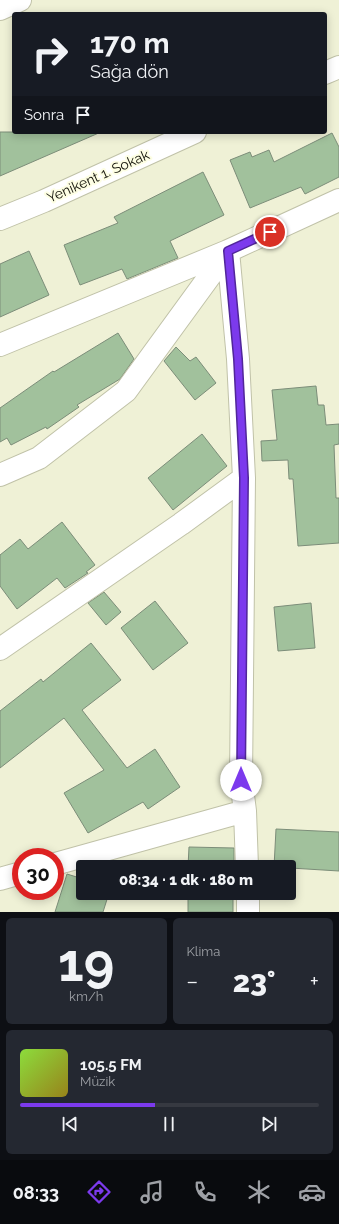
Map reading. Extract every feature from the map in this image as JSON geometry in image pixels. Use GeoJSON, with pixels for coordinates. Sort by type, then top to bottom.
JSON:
{"type":"FeatureCollection","features":[{"type":"Feature","properties":{"kind":"street"},"geometry":{"type":"LineString","coordinates":[[0,9],[20,0]]}},
{"type":"Feature","properties":{"kind":"street"},"geometry":{"type":"LineString","coordinates":[[327,72],[339,67]]}},
{"type":"Feature","properties":{"kind":"street","name":"Yenikent 1. Sokak"},"geometry":{"type":"LineString","coordinates":[[0,219],[44,201],[192,134]]}},
{"type":"Feature","properties":{"kind":"street"},"geometry":{"type":"LineString","coordinates":[[0,345],[228,251],[339,200]]}},
{"type":"Feature","properties":{"kind":"street"},"geometry":{"type":"LineString","coordinates":[[0,475],[39,458],[126,391],[228,251]]}},
{"type":"Feature","properties":{"kind":"street"},"geometry":{"type":"LineString","coordinates":[[228,251],[238,359],[244,478],[241,780],[245,811],[247,860]]}},
{"type":"Feature","properties":{"kind":"street"},"geometry":{"type":"LineString","coordinates":[[0,649],[244,478]]}},
{"type":"Feature","properties":{"kind":"street"},"geometry":{"type":"LineString","coordinates":[[64,861],[245,811]]}},
{"type":"Feature","properties":{"kind":"street"},"geometry":{"type":"LineString","coordinates":[[0,879],[12,876]]}},
{"type":"Feature","properties":{"kind":"street"},"geometry":{"type":"LineString","coordinates":[[248,900],[248,912]]}},
{"type":"Feature","properties":{"kind":"building"},"geometry":{"type":"Polygon","coordinates":[[[0,132],[12,132],[12,134],[96,134],[0,176],[0,132]]]}},
{"type":"Feature","properties":{"kind":"building"},"geometry":{"type":"Polygon","coordinates":[[[332,133],[339,147],[339,177],[305,194],[301,187],[250,208],[230,160],[250,152],[252,157],[269,150],[274,162],[332,133]]]}},
{"type":"Feature","properties":{"kind":"building"},"geometry":{"type":"Polygon","coordinates":[[[203,172],[224,215],[170,241],[178,258],[127,279],[122,269],[80,285],[64,245],[118,223],[114,217],[203,172]]]}},
{"type":"Feature","properties":{"kind":"building"},"geometry":{"type":"Polygon","coordinates":[[[29,251],[49,295],[0,317],[0,264],[29,251]]]}},
{"type":"Feature","properties":{"kind":"building"},"geometry":{"type":"Polygon","coordinates":[[[118,333],[134,359],[120,379],[77,405],[79,407],[47,429],[46,427],[11,445],[7,438],[0,442],[0,408],[53,371],[54,372],[118,333]]]}},
{"type":"Feature","properties":{"kind":"building"},"geometry":{"type":"Polygon","coordinates":[[[176,347],[190,361],[196,357],[216,383],[195,400],[164,361],[176,347]]]}},
{"type":"Feature","properties":{"kind":"building"},"geometry":{"type":"Polygon","coordinates":[[[316,386],[318,405],[324,405],[326,425],[339,424],[339,444],[334,445],[336,498],[339,498],[339,543],[298,546],[293,479],[289,479],[288,460],[262,461],[261,441],[277,440],[272,390],[316,386]]]}},
{"type":"Feature","properties":{"kind":"building"},"geometry":{"type":"Polygon","coordinates":[[[202,434],[227,466],[173,510],[148,478],[202,434]]]}},
{"type":"Feature","properties":{"kind":"building"},"geometry":{"type":"Polygon","coordinates":[[[62,522],[95,565],[86,572],[88,573],[65,588],[57,578],[17,609],[0,586],[0,555],[20,539],[28,549],[62,522]]]}},
{"type":"Feature","properties":{"kind":"building"},"geometry":{"type":"Polygon","coordinates":[[[104,592],[121,612],[106,625],[88,603],[104,592]]]}},
{"type":"Feature","properties":{"kind":"building"},"geometry":{"type":"Polygon","coordinates":[[[155,601],[188,643],[153,670],[121,628],[155,601]]]}},
{"type":"Feature","properties":{"kind":"building"},"geometry":{"type":"Polygon","coordinates":[[[311,603],[315,648],[278,651],[274,607],[311,603]]]}},
{"type":"Feature","properties":{"kind":"building"},"geometry":{"type":"Polygon","coordinates":[[[91,643],[121,680],[82,710],[127,768],[155,749],[180,787],[148,809],[143,802],[88,833],[64,793],[104,770],[64,718],[0,768],[0,711],[41,679],[43,682],[91,643]]]}},
{"type":"Feature","properties":{"kind":"building"},"geometry":{"type":"Polygon","coordinates":[[[276,829],[339,832],[339,871],[296,868],[296,860],[274,860],[276,829]]]}},
{"type":"Feature","properties":{"kind":"building"},"geometry":{"type":"Polygon","coordinates":[[[189,847],[234,848],[234,860],[188,860],[189,847]]]}},
{"type":"Feature","properties":{"kind":"building"},"geometry":{"type":"Polygon","coordinates":[[[67,874],[76,877],[76,900],[107,900],[103,912],[55,912],[59,900],[64,900],[64,884],[67,874]]]}},
{"type":"Feature","properties":{"kind":"building"},"geometry":{"type":"Polygon","coordinates":[[[188,900],[233,900],[233,912],[188,912],[188,900]]]}},
{"type":"Feature","properties":{"kind":"route"},"geometry":{"type":"LineString","coordinates":[[241,780],[244,478],[238,359],[228,251],[270,232]]}}]}
